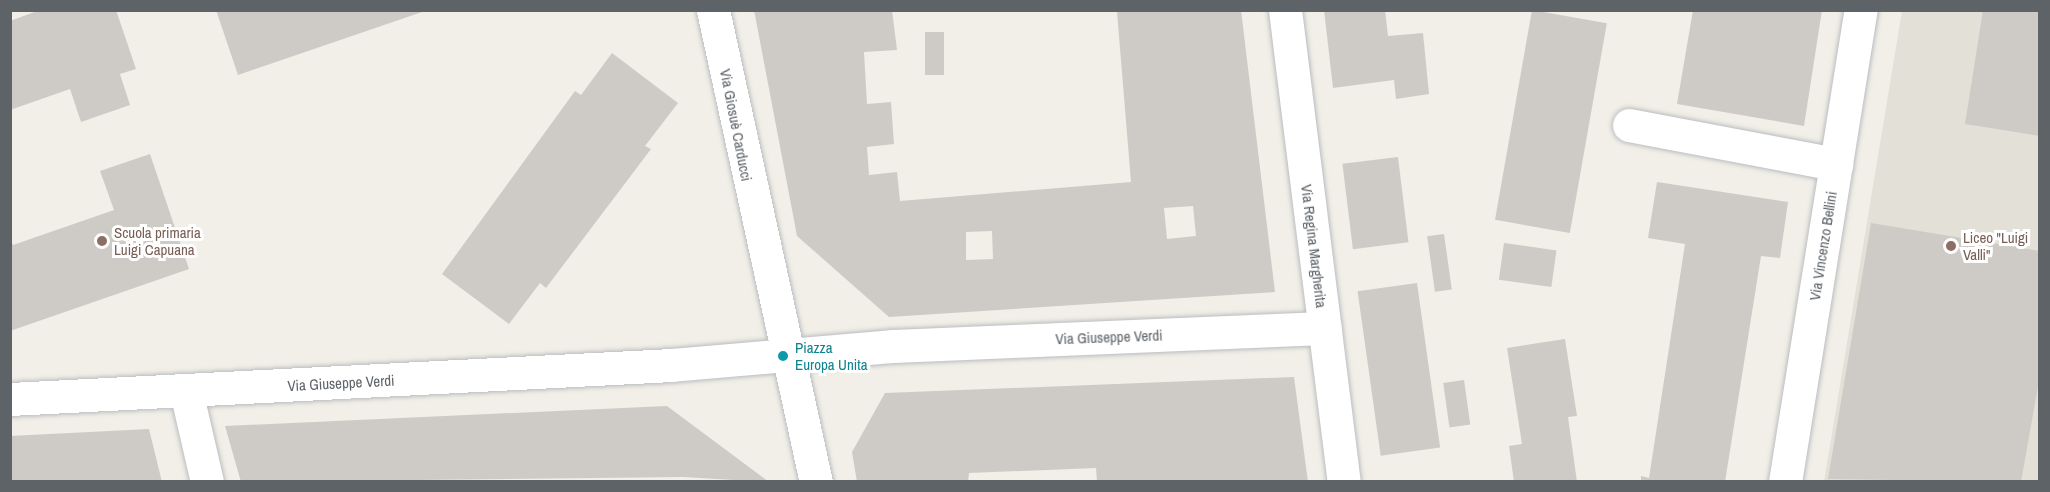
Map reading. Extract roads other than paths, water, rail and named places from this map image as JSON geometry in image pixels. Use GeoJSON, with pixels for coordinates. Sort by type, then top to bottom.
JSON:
{"type":"FeatureCollection","features":[{"type":"Feature","properties":{"kind":"street","name":"Via Giosuè Carducci"},"geometry":{"type":"LineString","coordinates":[[713,10],[759,240],[786,355]]}},
{"type":"Feature","properties":{"kind":"street","name":"Via Regina Margherita"},"geometry":{"type":"LineString","coordinates":[[1285,10],[1344,482]]}},
{"type":"Feature","properties":{"kind":"street","name":"Via Vincenzo Bellini"},"geometry":{"type":"LineString","coordinates":[[1785,482],[1861,10]]}},
{"type":"Feature","properties":{"kind":"street"},"geometry":{"type":"LineString","coordinates":[[1629,125],[1836,164]]}},
{"type":"Feature","properties":{"kind":"street","name":"Via Giuseppe Verdi"},"geometry":{"type":"LineString","coordinates":[[10,399],[671,365],[892,346],[1325,328]]}},
{"type":"Feature","properties":{"kind":"street"},"geometry":{"type":"LineString","coordinates":[[786,355],[815,479]]}},
{"type":"Feature","properties":{"kind":"street"},"geometry":{"type":"LineString","coordinates":[[186,391],[207,482]]}},
{"type":"Feature","properties":{"kind":"place","name":"Scuola primaria Luigi Capuana"},"geometry":{"type":"Point","coordinates":[102,241]}},
{"type":"Feature","properties":{"kind":"place","name":"Liceo \"Luigi Valli\""},"geometry":{"type":"Point","coordinates":[1951,246]}},
{"type":"Feature","properties":{"kind":"place","name":"Piazza Europa Unita"},"geometry":{"type":"Point","coordinates":[783,356]}}]}
